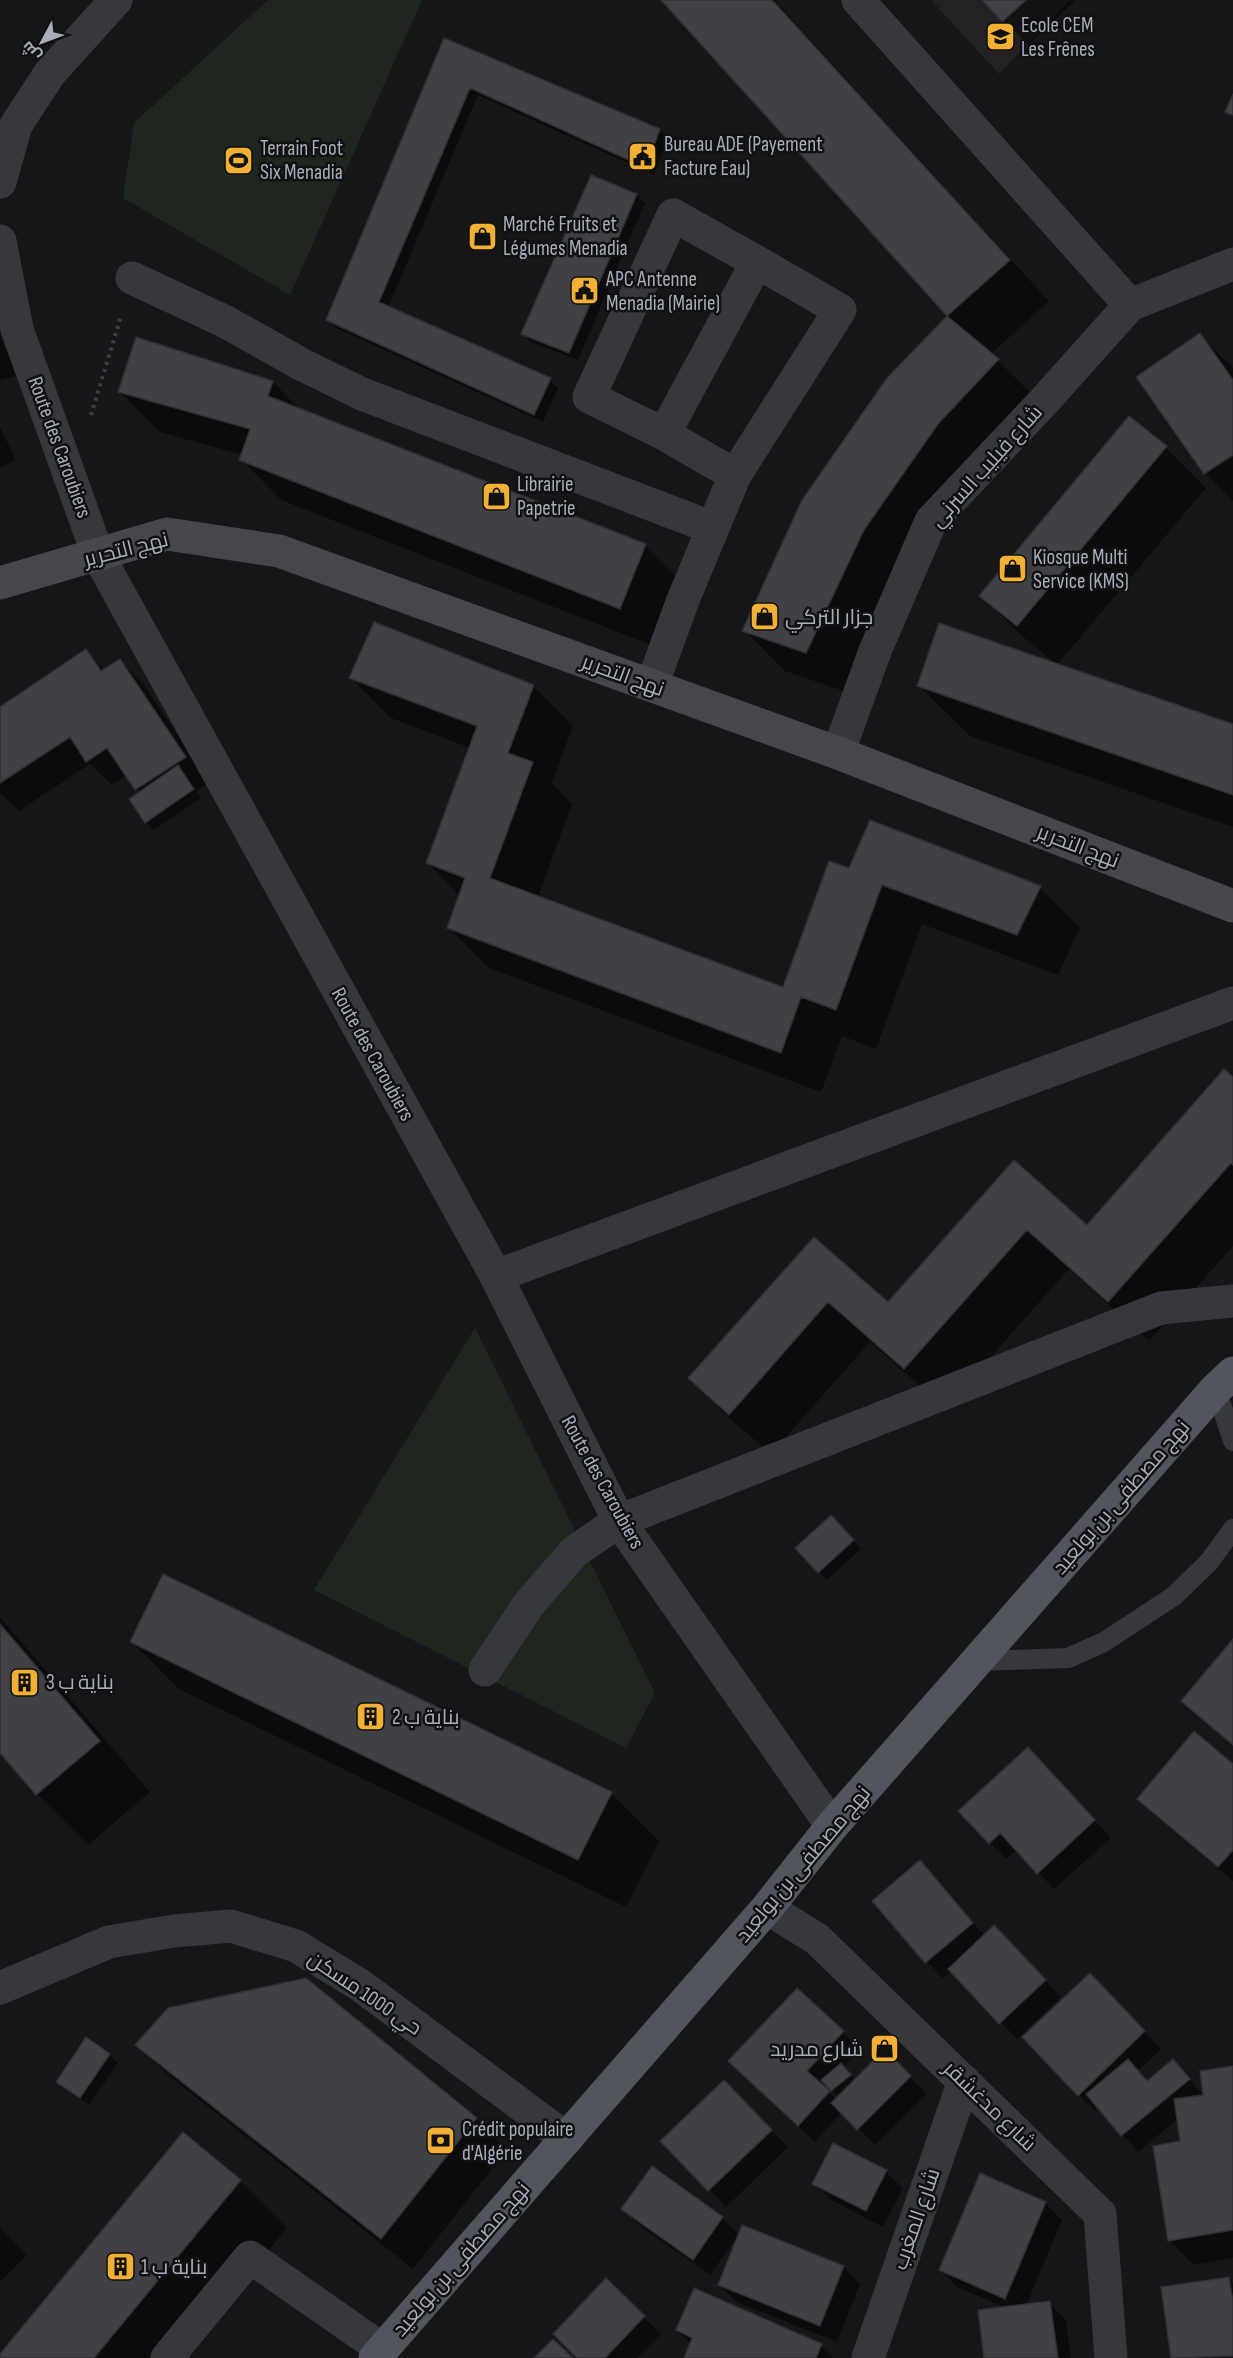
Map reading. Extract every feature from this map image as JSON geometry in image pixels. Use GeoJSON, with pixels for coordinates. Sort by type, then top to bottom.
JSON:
{"type":"FeatureCollection","features":[{"type":"Feature","properties":{"kind":"main road","name":"نهج مصطفى بن بولعيد"},"geometry":{"type":"LineString","coordinates":[[378,2354],[767,1908],[832,1826],[1224,1381]]}},
{"type":"Feature","properties":{"kind":"street"},"geometry":{"type":"LineString","coordinates":[[0,182],[8,121],[116,0]]}},
{"type":"Feature","properties":{"kind":"street"},"geometry":{"type":"LineString","coordinates":[[858,0],[1130,305]]}},
{"type":"Feature","properties":{"kind":"street"},"geometry":{"type":"LineString","coordinates":[[652,685],[683,600],[735,474],[840,310],[673,215],[589,397],[664,434],[735,474]]}},
{"type":"Feature","properties":{"kind":"street","name":"Route des Caroubiers"},"geometry":{"type":"LineString","coordinates":[[0,241],[17,329],[98,555],[496,1276],[619,1521],[832,1826]]}},
{"type":"Feature","properties":{"kind":"street"},"geometry":{"type":"LineString","coordinates":[[664,434],[757,262]]}},
{"type":"Feature","properties":{"kind":"street","name":"شارع فيليب السرني"},"geometry":{"type":"LineString","coordinates":[[838,753],[874,651],[931,520],[1046,399],[1130,305],[1233,264]]}},
{"type":"Feature","properties":{"kind":"street"},"geometry":{"type":"LineString","coordinates":[[132,278],[224,321],[301,364],[362,394],[713,528]]}},
{"type":"Feature","properties":{"kind":"street","name":"نهج التحرير"},"geometry":{"type":"LineString","coordinates":[[0,583],[168,534],[279,551],[838,753],[1233,906]]}},
{"type":"Feature","properties":{"kind":"street"},"geometry":{"type":"LineString","coordinates":[[496,1276],[1233,1003]]}},
{"type":"Feature","properties":{"kind":"street"},"geometry":{"type":"LineString","coordinates":[[484,1670],[529,1604],[574,1552],[619,1521],[1161,1308],[1233,1301]]}},
{"type":"Feature","properties":{"kind":"street","name":"شارع مدغشقر"},"geometry":{"type":"LineString","coordinates":[[767,1908],[818,1939],[1100,2214],[1112,2358]]}},
{"type":"Feature","properties":{"kind":"street","name":"حي 1000 مسكن"},"geometry":{"type":"LineString","coordinates":[[0,1988],[109,1942],[174,1931],[231,1926],[296,1946],[360,1984],[567,2139]]}},
{"type":"Feature","properties":{"kind":"street","name":"شارع المغرب"},"geometry":{"type":"LineString","coordinates":[[868,2358],[964,2081]]}},
{"type":"Feature","properties":{"kind":"street"},"geometry":{"type":"LineString","coordinates":[[167,2358],[250,2257],[378,2354]]}},
{"type":"Feature","properties":{"kind":"lane"},"geometry":{"type":"LineString","coordinates":[[1224,1381],[1233,1441]]}},
{"type":"Feature","properties":{"kind":"lane"},"geometry":{"type":"LineString","coordinates":[[977,1661],[1068,1658],[1104,1642],[1174,1596],[1209,1562],[1233,1530]]}},
{"type":"Feature","properties":{"kind":"path"},"geometry":{"type":"LineString","coordinates":[[51,419],[92,415],[132,278]]}},
{"type":"Feature","properties":{"kind":"shaded area","name":"Terrain Foot Six Menadia"},"geometry":{"type":"Polygon","coordinates":[[[268,0],[422,0],[290,295],[123,198],[134,123],[268,0]]]}},
{"type":"Feature","properties":{"kind":"shaded area","name":"Ecole CEM Les Frênes"},"geometry":{"type":"Polygon","coordinates":[[[931,0],[1070,0],[999,74],[931,0]]]}},
{"type":"Feature","properties":{"kind":"shaded area"},"geometry":{"type":"Polygon","coordinates":[[[475,1328],[655,1693],[626,1748],[314,1590],[475,1328]]]}},
{"type":"Feature","properties":{"kind":"building"},"geometry":{"type":"Polygon","coordinates":[[[661,0],[772,0],[1010,260],[947,316],[661,0]]]}},
{"type":"Feature","properties":{"kind":"building"},"geometry":{"type":"Polygon","coordinates":[[[982,0],[1026,0],[1002,22],[982,0]]]}},
{"type":"Feature","properties":{"kind":"building"},"geometry":{"type":"Polygon","coordinates":[[[444,38],[660,129],[646,168],[470,88],[379,302],[551,378],[534,415],[326,320],[444,38]]]}},
{"type":"Feature","properties":{"kind":"building"},"geometry":{"type":"Polygon","coordinates":[[[1233,94],[1233,115],[1225,112],[1233,94]]]}},
{"type":"Feature","properties":{"kind":"building"},"geometry":{"type":"Polygon","coordinates":[[[591,175],[637,194],[569,353],[521,334],[591,175]]]}},
{"type":"Feature","properties":{"kind":"building"},"geometry":{"type":"Polygon","coordinates":[[[947,316],[999,359],[938,424],[864,530],[806,653],[742,631],[802,500],[887,378],[947,316]]]}},
{"type":"Feature","properties":{"kind":"building"},"geometry":{"type":"Polygon","coordinates":[[[1200,333],[1233,380],[1233,455],[1204,474],[1136,377],[1200,333]]]}},
{"type":"Feature","properties":{"kind":"building"},"geometry":{"type":"Polygon","coordinates":[[[136,337],[273,381],[268,396],[646,544],[620,609],[239,460],[250,429],[118,392],[136,337]]]}},
{"type":"Feature","properties":{"kind":"building"},"geometry":{"type":"Polygon","coordinates":[[[1129,416],[1167,446],[1017,626],[979,596],[1129,416]]]}},
{"type":"Feature","properties":{"kind":"building"},"geometry":{"type":"Polygon","coordinates":[[[374,622],[534,685],[508,753],[533,762],[490,878],[783,987],[829,861],[849,868],[870,820],[1041,886],[1017,935],[882,885],[836,1010],[801,997],[781,1053],[447,928],[465,878],[426,863],[477,726],[349,678],[374,622]]]}},
{"type":"Feature","properties":{"kind":"building"},"geometry":{"type":"Polygon","coordinates":[[[939,623],[1233,724],[1233,795],[917,686],[939,623]]]}},
{"type":"Feature","properties":{"kind":"building"},"geometry":{"type":"Polygon","coordinates":[[[86,649],[101,671],[120,659],[186,757],[135,790],[107,748],[86,762],[70,737],[0,783],[0,707],[86,649]]]}},
{"type":"Feature","properties":{"kind":"building"},"geometry":{"type":"Polygon","coordinates":[[[178,765],[194,789],[145,823],[129,799],[178,765]]]}},
{"type":"Feature","properties":{"kind":"building"},"geometry":{"type":"Polygon","coordinates":[[[1224,1069],[1233,1077],[1233,1165],[1231,1163],[1108,1302],[1027,1230],[904,1369],[828,1302],[729,1415],[688,1378],[814,1237],[888,1302],[1014,1160],[1087,1225],[1224,1069]]]}},
{"type":"Feature","properties":{"kind":"building"},"geometry":{"type":"Polygon","coordinates":[[[831,1515],[854,1540],[818,1573],[795,1548],[831,1515]]]}},
{"type":"Feature","properties":{"kind":"building","name":"بناية ب 2"},"geometry":{"type":"Polygon","coordinates":[[[163,1574],[612,1792],[578,1860],[130,1642],[163,1574]]]}},
{"type":"Feature","properties":{"kind":"building","name":"بناية ب 3"},"geometry":{"type":"Polygon","coordinates":[[[0,1624],[100,1741],[36,1795],[0,1753],[0,1624]]]}},
{"type":"Feature","properties":{"kind":"building"},"geometry":{"type":"Polygon","coordinates":[[[1233,1639],[1233,1745],[1181,1701],[1233,1639]]]}},
{"type":"Feature","properties":{"kind":"building"},"geometry":{"type":"Polygon","coordinates":[[[1194,1731],[1233,1764],[1233,1850],[1218,1867],[1137,1799],[1194,1731]]]}},
{"type":"Feature","properties":{"kind":"building"},"geometry":{"type":"Polygon","coordinates":[[[1028,1747],[1095,1820],[1037,1874],[1000,1833],[989,1844],[958,1811],[1028,1747]]]}},
{"type":"Feature","properties":{"kind":"building"},"geometry":{"type":"Polygon","coordinates":[[[920,1860],[973,1923],[925,1963],[872,1901],[920,1860]]]}},
{"type":"Feature","properties":{"kind":"building"},"geometry":{"type":"Polygon","coordinates":[[[994,1925],[1046,1980],[999,2024],[948,1969],[994,1925]]]}},
{"type":"Feature","properties":{"kind":"building"},"geometry":{"type":"Polygon","coordinates":[[[1090,1973],[1145,2031],[1078,2096],[1022,2037],[1090,1973]]]}},
{"type":"Feature","properties":{"kind":"building"},"geometry":{"type":"Polygon","coordinates":[[[306,1978],[477,2118],[381,2239],[135,2045],[168,2008],[306,1978]]]}},
{"type":"Feature","properties":{"kind":"building"},"geometry":{"type":"Polygon","coordinates":[[[797,1988],[844,2031],[807,2071],[830,2091],[798,2126],[728,2061],[797,1988]]]}},
{"type":"Feature","properties":{"kind":"building"},"geometry":{"type":"Polygon","coordinates":[[[86,2037],[110,2054],[80,2098],[56,2082],[86,2037]]]}},
{"type":"Feature","properties":{"kind":"building"},"geometry":{"type":"Polygon","coordinates":[[[885,2049],[911,2076],[857,2130],[831,2103],[885,2049]]]}},
{"type":"Feature","properties":{"kind":"building"},"geometry":{"type":"Polygon","coordinates":[[[1128,2059],[1147,2081],[1173,2059],[1190,2079],[1121,2136],[1086,2094],[1128,2059]]]}},
{"type":"Feature","properties":{"kind":"building"},"geometry":{"type":"Polygon","coordinates":[[[841,2063],[851,2075],[831,2091],[821,2080],[841,2063]]]}},
{"type":"Feature","properties":{"kind":"building"},"geometry":{"type":"Polygon","coordinates":[[[1233,2066],[1233,2230],[1168,2241],[1153,2146],[1180,2141],[1174,2099],[1203,2095],[1200,2071],[1233,2066]]]}},
{"type":"Feature","properties":{"kind":"building"},"geometry":{"type":"Polygon","coordinates":[[[724,2080],[772,2130],[708,2191],[660,2141],[724,2080]]]}},
{"type":"Feature","properties":{"kind":"building","name":"بناية ب 1"},"geometry":{"type":"Polygon","coordinates":[[[183,2132],[241,2180],[94,2358],[0,2358],[0,2354],[183,2132]]]}},
{"type":"Feature","properties":{"kind":"building"},"geometry":{"type":"Polygon","coordinates":[[[833,2143],[887,2170],[866,2211],[812,2184],[833,2143]]]}},
{"type":"Feature","properties":{"kind":"building"},"geometry":{"type":"Polygon","coordinates":[[[652,2166],[723,2217],[693,2260],[621,2209],[652,2166]]]}},
{"type":"Feature","properties":{"kind":"building"},"geometry":{"type":"Polygon","coordinates":[[[980,2173],[1046,2202],[1005,2299],[939,2270],[980,2173]]]}},
{"type":"Feature","properties":{"kind":"building"},"geometry":{"type":"Polygon","coordinates":[[[742,2225],[844,2266],[820,2326],[718,2285],[742,2225]]]}},
{"type":"Feature","properties":{"kind":"building"},"geometry":{"type":"Polygon","coordinates":[[[1229,2277],[1233,2302],[1233,2356],[1171,2358],[1161,2287],[1229,2277]]]}},
{"type":"Feature","properties":{"kind":"building"},"geometry":{"type":"Polygon","coordinates":[[[606,2278],[645,2316],[605,2358],[577,2358],[553,2334],[606,2278]]]}},
{"type":"Feature","properties":{"kind":"building"},"geometry":{"type":"Polygon","coordinates":[[[694,2288],[822,2344],[816,2358],[684,2358],[692,2338],[676,2330],[694,2288]]]}},
{"type":"Feature","properties":{"kind":"building"},"geometry":{"type":"Polygon","coordinates":[[[1050,2301],[1058,2358],[984,2358],[978,2310],[1050,2301]]]}},
{"type":"Feature","properties":{"kind":"building"},"geometry":{"type":"Polygon","coordinates":[[[553,2339],[573,2358],[534,2358],[553,2339]]]}},
{"type":"Feature","properties":{"kind":"place","name":"Ecole CEM Les Frênes"},"geometry":{"type":"Point","coordinates":[1000,37]}},
{"type":"Feature","properties":{"kind":"place","name":"Bureau ADE (Payement Facture Eau)"},"geometry":{"type":"Point","coordinates":[643,156]}},
{"type":"Feature","properties":{"kind":"place","name":"Terrain Foot Six Menadia"},"geometry":{"type":"Point","coordinates":[239,160]}},
{"type":"Feature","properties":{"kind":"place","name":"Marché Fruits et Légumes Menadia"},"geometry":{"type":"Point","coordinates":[482,236]}},
{"type":"Feature","properties":{"kind":"place","name":"APC Antenne Menadia (Mairie)"},"geometry":{"type":"Point","coordinates":[585,291]}},
{"type":"Feature","properties":{"kind":"place","name":"Librairie Papetrie"},"geometry":{"type":"Point","coordinates":[496,496]}},
{"type":"Feature","properties":{"kind":"place","name":"Kiosque Multi Service (KMS)"},"geometry":{"type":"Point","coordinates":[1012,569]}},
{"type":"Feature","properties":{"kind":"place","name":"جزار التركي"},"geometry":{"type":"Point","coordinates":[764,617]}},
{"type":"Feature","properties":{"kind":"place","name":"بناية ب 3"},"geometry":{"type":"Point","coordinates":[25,1682]}},
{"type":"Feature","properties":{"kind":"place","name":"بناية ب 2"},"geometry":{"type":"Point","coordinates":[371,1717]}},
{"type":"Feature","properties":{"kind":"place","name":"شارع مدريد"},"geometry":{"type":"Point","coordinates":[884,2049]}},
{"type":"Feature","properties":{"kind":"place","name":"Crédit populaire d'Algérie"},"geometry":{"type":"Point","coordinates":[441,2141]}},
{"type":"Feature","properties":{"kind":"place","name":"بناية ب 1"},"geometry":{"type":"Point","coordinates":[120,2267]}}]}
